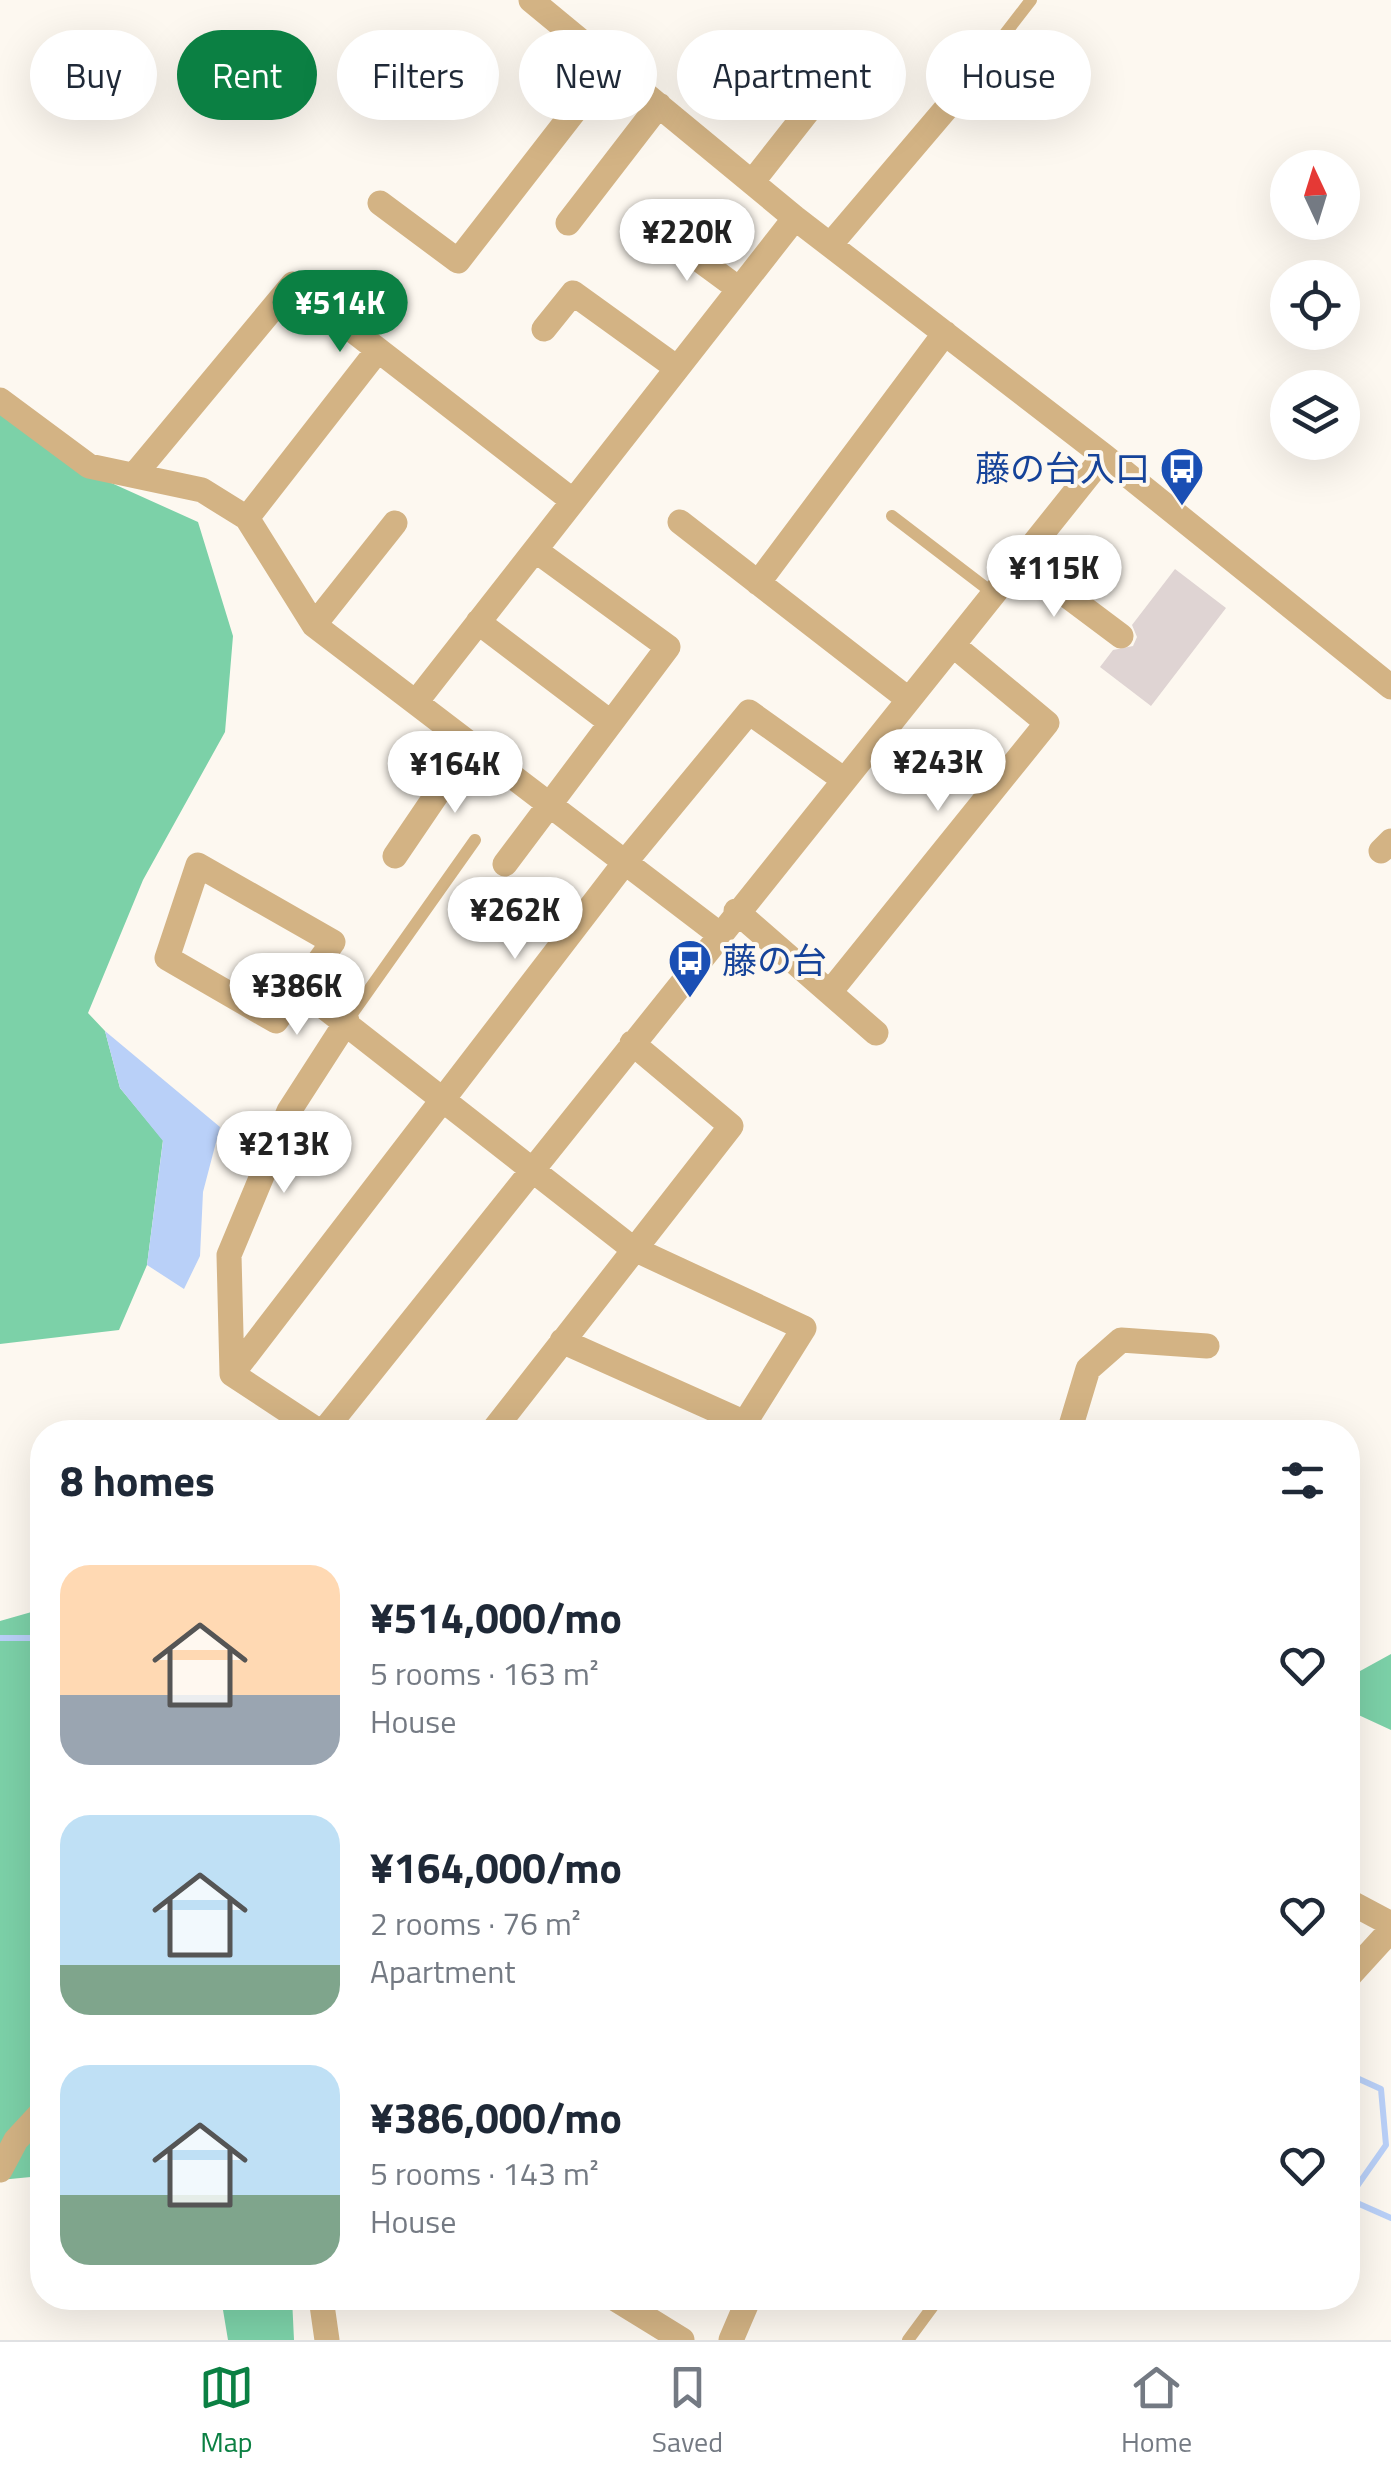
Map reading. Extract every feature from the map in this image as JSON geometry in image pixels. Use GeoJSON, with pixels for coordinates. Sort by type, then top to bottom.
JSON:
{"type":"FeatureCollection","features":[{"type":"Feature","properties":{"kind":"street"},"geometry":{"type":"LineString","coordinates":[[532,0],[569,30]]}},
{"type":"Feature","properties":{"kind":"street"},"geometry":{"type":"LineString","coordinates":[[568,223],[659,105],[795,218],[1104,456],[1391,687]]}},
{"type":"Feature","properties":{"kind":"street"},"geometry":{"type":"LineString","coordinates":[[380,203],[458,262],[568,120]]}},
{"type":"Feature","properties":{"kind":"street"},"geometry":{"type":"LineString","coordinates":[[753,181],[801,120]]}},
{"type":"Feature","properties":{"kind":"street"},"geometry":{"type":"LineString","coordinates":[[830,245],[937,120]]}},
{"type":"Feature","properties":{"kind":"street"},"geometry":{"type":"LineString","coordinates":[[416,702],[795,218]]}},
{"type":"Feature","properties":{"kind":"street"},"geometry":{"type":"LineString","coordinates":[[667,236],[739,289]]}},
{"type":"Feature","properties":{"kind":"street"},"geometry":{"type":"LineString","coordinates":[[135,474],[293,284],[573,501]]}},
{"type":"Feature","properties":{"kind":"street"},"geometry":{"type":"LineString","coordinates":[[544,329],[573,293],[677,368]]}},
{"type":"Feature","properties":{"kind":"street"},"geometry":{"type":"LineString","coordinates":[[758,583],[945,333]]}},
{"type":"Feature","properties":{"kind":"street"},"geometry":{"type":"LineString","coordinates":[[246,518],[378,350]]}},
{"type":"Feature","properties":{"kind":"street"},"geometry":{"type":"LineString","coordinates":[[0,400],[88,466],[202,490],[246,518],[314,625],[550,801],[719,934]]}},
{"type":"Feature","properties":{"kind":"street"},"geometry":{"type":"LineString","coordinates":[[331,1420],[1104,456]]}},
{"type":"Feature","properties":{"kind":"street"},"geometry":{"type":"LineString","coordinates":[[680,522],[908,698]]}},
{"type":"Feature","properties":{"kind":"street"},"geometry":{"type":"LineString","coordinates":[[314,625],[394,523]]}},
{"type":"Feature","properties":{"kind":"street"},"geometry":{"type":"LineString","coordinates":[[504,864],[668,647],[535,550]]}},
{"type":"Feature","properties":{"kind":"street"},"geometry":{"type":"LineString","coordinates":[[1021,561],[1121,636]]}},
{"type":"Feature","properties":{"kind":"street"},"geometry":{"type":"LineString","coordinates":[[478,622],[610,722]]}},
{"type":"Feature","properties":{"kind":"street"},"geometry":{"type":"LineString","coordinates":[[830,992],[1047,724],[954,645]]}},
{"type":"Feature","properties":{"kind":"street"},"geometry":{"type":"LineString","coordinates":[[232,1374],[626,861],[749,712],[842,779]]}},
{"type":"Feature","properties":{"kind":"street"},"geometry":{"type":"LineString","coordinates":[[394,856],[471,744]]}},
{"type":"Feature","properties":{"kind":"street"},"geometry":{"type":"LineString","coordinates":[[198,866],[333,942],[300,988],[276,1020],[167,958],[198,866]]}},
{"type":"Feature","properties":{"kind":"street"},"geometry":{"type":"LineString","coordinates":[[736,911],[876,1032]]}},
{"type":"Feature","properties":{"kind":"street"},"geometry":{"type":"LineString","coordinates":[[300,988],[348,1020],[632,1248],[804,1328],[747,1420]]}},
{"type":"Feature","properties":{"kind":"street"},"geometry":{"type":"LineString","coordinates":[[232,1374],[229,1254],[289,1111],[348,1020]]}},
{"type":"Feature","properties":{"kind":"street"},"geometry":{"type":"LineString","coordinates":[[501,1420],[731,1126],[632,1043]]}},
{"type":"Feature","properties":{"kind":"street"},"geometry":{"type":"LineString","coordinates":[[1073,1420],[1088,1369],[1121,1340],[1207,1346]]}},
{"type":"Feature","properties":{"kind":"street"},"geometry":{"type":"LineString","coordinates":[[562,1341],[725,1420]]}},
{"type":"Feature","properties":{"kind":"street"},"geometry":{"type":"LineString","coordinates":[[232,1374],[303,1420]]}},
{"type":"Feature","properties":{"kind":"street"},"geometry":{"type":"LineString","coordinates":[[1360,1908],[1391,1927],[1360,1963]]}},
{"type":"Feature","properties":{"kind":"street"},"geometry":{"type":"LineString","coordinates":[[0,2170],[16,2140],[30,2125]]}},
{"type":"Feature","properties":{"kind":"street"},"geometry":{"type":"LineString","coordinates":[[323,2310],[328,2340]]}},
{"type":"Feature","properties":{"kind":"street"},"geometry":{"type":"LineString","coordinates":[[633,2310],[682,2340]]}},
{"type":"Feature","properties":{"kind":"street"},"geometry":{"type":"LineString","coordinates":[[731,2340],[744,2310]]}},
{"type":"Feature","properties":{"kind":"lane"},"geometry":{"type":"LineString","coordinates":[[1008,30],[1031,0]]}},
{"type":"Feature","properties":{"kind":"lane"},"geometry":{"type":"LineString","coordinates":[[892,516],[994,594]]}},
{"type":"Feature","properties":{"kind":"lane"},"geometry":{"type":"LineString","coordinates":[[348,1020],[474,840]]}},
{"type":"Feature","properties":{"kind":"lane"},"geometry":{"type":"LineString","coordinates":[[908,2340],[930,2310]]}},
{"type":"Feature","properties":{"kind":"green space"},"geometry":{"type":"Polygon","coordinates":[[[0,408],[107,481],[198,522],[233,636],[225,732],[143,880],[88,1013],[105,1031],[120,1088],[163,1140],[147,1265],[119,1330],[0,1344],[0,408]]]}},
{"type":"Feature","properties":{"kind":"green space"},"geometry":{"type":"Polygon","coordinates":[[[30,1612],[30,2177],[0,2180],[0,1621],[30,1612]]]}},
{"type":"Feature","properties":{"kind":"green space"},"geometry":{"type":"Polygon","coordinates":[[[1391,1654],[1391,1730],[1360,1716],[1360,1671],[1391,1654]]]}},
{"type":"Feature","properties":{"kind":"green space"},"geometry":{"type":"Polygon","coordinates":[[[223,2310],[293,2310],[294,2340],[228,2340],[223,2310]]]}},
{"type":"Feature","properties":{"kind":"water"},"geometry":{"type":"Polygon","coordinates":[[[105,1031],[220,1127],[203,1192],[200,1256],[184,1289],[147,1265],[163,1141],[120,1088],[105,1031]]]}},
{"type":"Feature","properties":{"kind":"building"},"geometry":{"type":"Polygon","coordinates":[[[1175,569],[1226,608],[1151,706],[1100,667],[1113,650],[1133,646],[1137,637],[1132,625],[1175,569]]]}},
{"type":"Feature","properties":{"kind":"waterway"},"geometry":{"type":"LineString","coordinates":[[0,1638],[30,1638]]}},
{"type":"Feature","properties":{"kind":"waterway"},"geometry":{"type":"LineString","coordinates":[[1360,2079],[1381,2089],[1386,2145],[1360,2182]]}},
{"type":"Feature","properties":{"kind":"waterway"},"geometry":{"type":"LineString","coordinates":[[1360,2204],[1391,2218]]}},
{"type":"Feature","properties":{"kind":"place","name":"藤の台入口"},"geometry":{"type":"Point","coordinates":[1182,507]}},
{"type":"Feature","properties":{"kind":"place","name":"藤の台"},"geometry":{"type":"Point","coordinates":[690,999]}}]}
